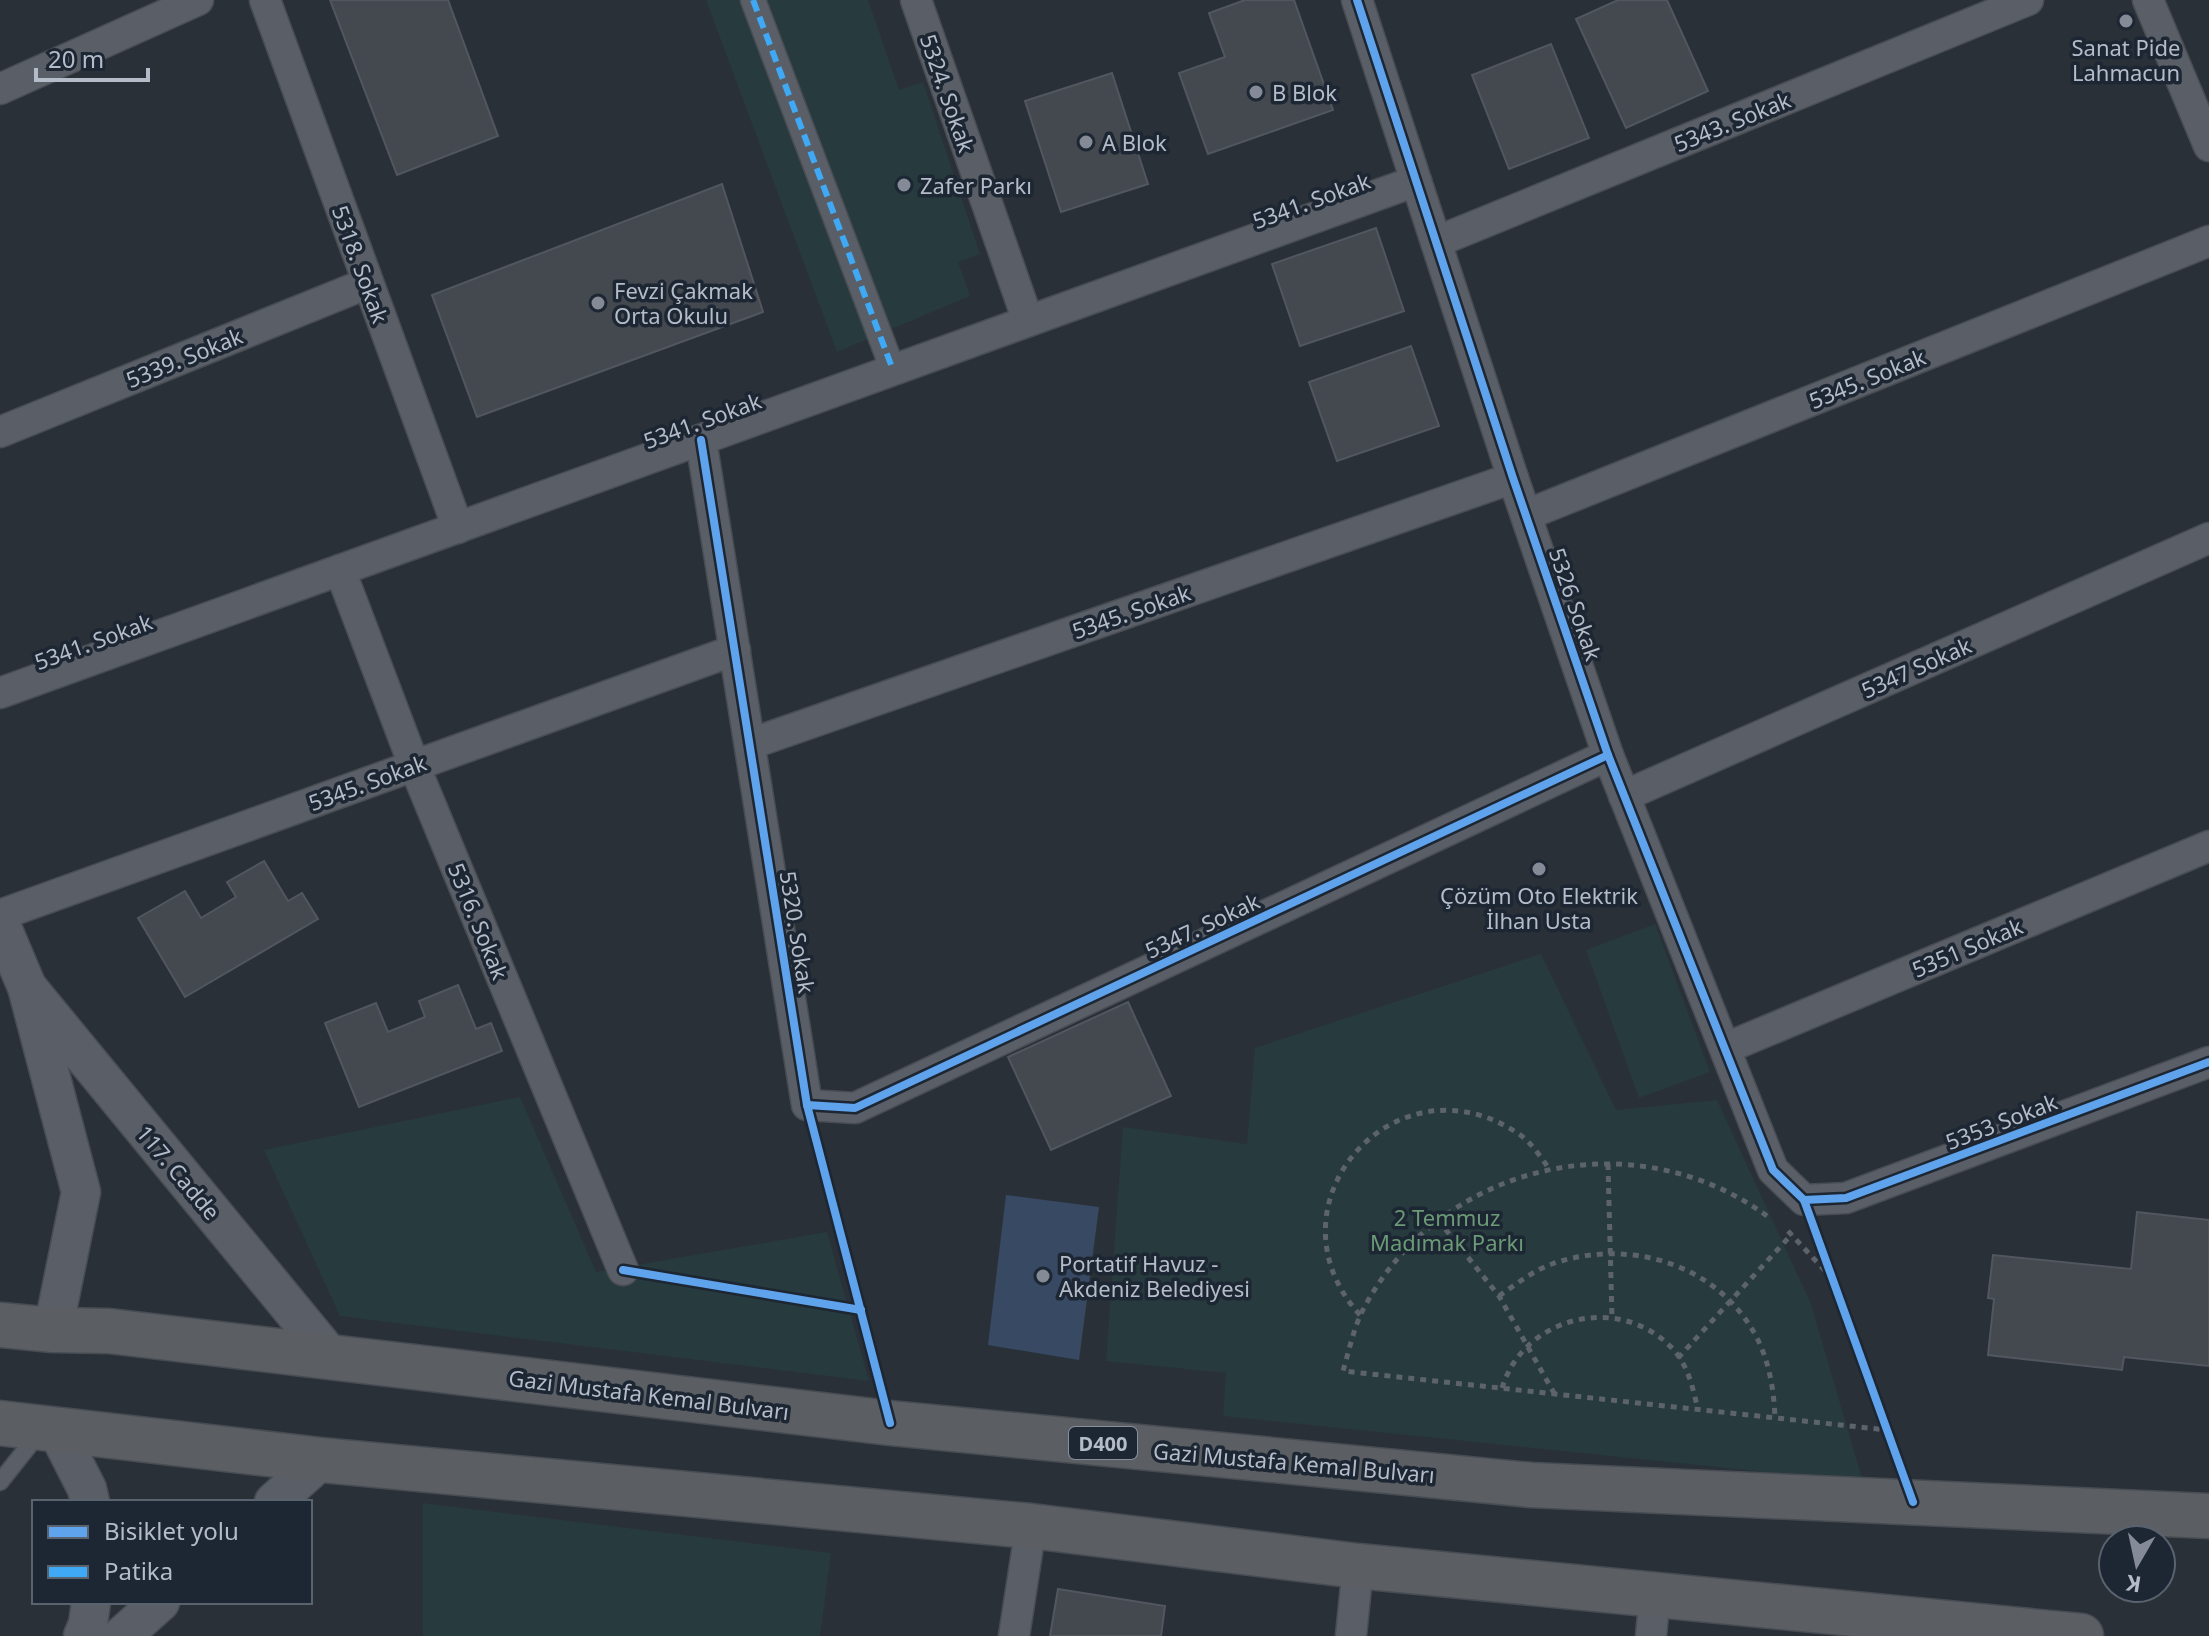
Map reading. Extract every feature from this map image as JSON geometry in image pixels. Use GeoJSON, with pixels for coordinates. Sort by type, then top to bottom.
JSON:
{"type":"FeatureCollection","features":[{"type":"Feature","properties":{"kind":"highway","name":"Gazi Mustafa Kemal Bulvarı"},"geometry":{"type":"LineString","coordinates":[[0,1325],[109,1331],[890,1423],[1531,1485],[2209,1516]]}},
{"type":"Feature","properties":{"kind":"highway"},"geometry":{"type":"LineString","coordinates":[[0,1423],[321,1460],[1031,1526],[1358,1566],[1655,1593],[1999,1631],[2081,1636]]}},
{"type":"Feature","properties":{"kind":"street"},"geometry":{"type":"LineString","coordinates":[[0,89],[198,0]]}},
{"type":"Feature","properties":{"kind":"street","name":"5318. Sokak"},"geometry":{"type":"LineString","coordinates":[[265,0],[458,528]]}},
{"type":"Feature","properties":{"kind":"street"},"geometry":{"type":"LineString","coordinates":[[753,0],[893,370]]}},
{"type":"Feature","properties":{"kind":"street","name":"5324. Sokak"},"geometry":{"type":"LineString","coordinates":[[916,0],[1028,321]]}},
{"type":"Feature","properties":{"kind":"street","name":"5326 Sokak"},"geometry":{"type":"LineString","coordinates":[[1357,0],[1513,478],[1608,755],[1773,1170],[1804,1200]]}},
{"type":"Feature","properties":{"kind":"street","name":"5343. Sokak"},"geometry":{"type":"LineString","coordinates":[[1436,242],[2028,0]]}},
{"type":"Feature","properties":{"kind":"street"},"geometry":{"type":"LineString","coordinates":[[2148,0],[2209,146]]}},
{"type":"Feature","properties":{"kind":"street","name":"5341. Sokak"},"geometry":{"type":"LineString","coordinates":[[0,693],[1416,181]]}},
{"type":"Feature","properties":{"kind":"street","name":"5345. Sokak"},"geometry":{"type":"LineString","coordinates":[[1526,515],[2209,241]]}},
{"type":"Feature","properties":{"kind":"street","name":"5339. Sokak"},"geometry":{"type":"LineString","coordinates":[[0,432],[368,283]]}},
{"type":"Feature","properties":{"kind":"street","name":"5320. Sokak"},"geometry":{"type":"LineString","coordinates":[[701,440],[807,1105]]}},
{"type":"Feature","properties":{"kind":"street","name":"5345. Sokak"},"geometry":{"type":"LineString","coordinates":[[750,744],[1513,478]]}},
{"type":"Feature","properties":{"kind":"street","name":"5347 Sokak"},"geometry":{"type":"LineString","coordinates":[[1624,796],[2209,538]]}},
{"type":"Feature","properties":{"kind":"street","name":"5316. Sokak"},"geometry":{"type":"LineString","coordinates":[[340,570],[414,765],[623,1270]]}},
{"type":"Feature","properties":{"kind":"street","name":"5345. Sokak"},"geometry":{"type":"LineString","coordinates":[[0,915],[735,650]]}},
{"type":"Feature","properties":{"kind":"street","name":"5347. Sokak"},"geometry":{"type":"LineString","coordinates":[[807,1105],[855,1108],[1608,755]]}},
{"type":"Feature","properties":{"kind":"street","name":"5351 Sokak"},"geometry":{"type":"LineString","coordinates":[[1726,1048],[2209,846]]}},
{"type":"Feature","properties":{"kind":"street","name":"117. Cadde"},"geometry":{"type":"LineString","coordinates":[[0,923],[27,987],[81,1192],[53,1330]]}},
{"type":"Feature","properties":{"kind":"street","name":"117. Cadde"},"geometry":{"type":"LineString","coordinates":[[27,987],[331,1357]]}},
{"type":"Feature","properties":{"kind":"street","name":"5353 Sokak"},"geometry":{"type":"LineString","coordinates":[[1804,1200],[1846,1198],[2209,1062]]}},
{"type":"Feature","properties":{"kind":"street"},"geometry":{"type":"LineString","coordinates":[[50,1427],[87,1489],[90,1500]]}},
{"type":"Feature","properties":{"kind":"street"},"geometry":{"type":"LineString","coordinates":[[276,1500],[321,1460]]}},
{"type":"Feature","properties":{"kind":"street"},"geometry":{"type":"LineString","coordinates":[[1014,1636],[1031,1526]]}},
{"type":"Feature","properties":{"kind":"street"},"geometry":{"type":"LineString","coordinates":[[1351,1636],[1358,1566]]}},
{"type":"Feature","properties":{"kind":"street"},"geometry":{"type":"LineString","coordinates":[[1651,1636],[1655,1593]]}},
{"type":"Feature","properties":{"kind":"street"},"geometry":{"type":"LineString","coordinates":[[83,1636],[91,1604]]}},
{"type":"Feature","properties":{"kind":"street"},"geometry":{"type":"LineString","coordinates":[[122,1636],[158,1604]]}},
{"type":"Feature","properties":{"kind":"lane"},"geometry":{"type":"LineString","coordinates":[[0,1482],[50,1427]]}},
{"type":"Feature","properties":{"kind":"path"},"geometry":{"type":"LineString","coordinates":[[1361,1315],[1334,1274],[1325,1235],[1330,1195],[1347,1160],[1376,1131],[1412,1114],[1452,1109],[1491,1117],[1526,1139],[1550,1170]]}},
{"type":"Feature","properties":{"kind":"path"},"geometry":{"type":"LineString","coordinates":[[1769,1217],[1747,1201],[1696,1178],[1642,1165],[1586,1163],[1531,1173],[1479,1194],[1438,1220],[1393,1264],[1361,1315],[1343,1371],[1887,1430]]}},
{"type":"Feature","properties":{"kind":"path"},"geometry":{"type":"LineString","coordinates":[[1608,1164],[1612,1318]]}},
{"type":"Feature","properties":{"kind":"path"},"geometry":{"type":"LineString","coordinates":[[1804,1200],[1834,1289]]}},
{"type":"Feature","properties":{"kind":"path"},"geometry":{"type":"LineString","coordinates":[[1438,1220],[1499,1296],[1554,1394]]}},
{"type":"Feature","properties":{"kind":"path"},"geometry":{"type":"LineString","coordinates":[[1780,1226],[1792,1234],[1829,1275]]}},
{"type":"Feature","properties":{"kind":"path"},"geometry":{"type":"LineString","coordinates":[[1678,1358],[1792,1234]]}},
{"type":"Feature","properties":{"kind":"path"},"geometry":{"type":"LineString","coordinates":[[1499,1296],[1549,1264],[1597,1252],[1645,1254],[1691,1271],[1729,1300],[1758,1340],[1773,1386],[1775,1418]]}},
{"type":"Feature","properties":{"kind":"path"},"geometry":{"type":"LineString","coordinates":[[1502,1388],[1520,1353],[1541,1334],[1567,1321],[1612,1318],[1651,1331],[1673,1350],[1691,1378],[1698,1410]]}},
{"type":"Feature","properties":{"kind":"path"},"geometry":{"type":"LineString","coordinates":[[1881,1416],[1892,1445]]}},
{"type":"Feature","properties":{"kind":"green space","name":"Zafer Parkı"},"geometry":{"type":"Polygon","coordinates":[[[706,0],[868,0],[899,90],[923,82],[980,254],[958,262],[970,296],[837,352],[706,0]]]}},
{"type":"Feature","properties":{"kind":"green space"},"geometry":{"type":"Polygon","coordinates":[[[1655,924],[1710,1072],[1639,1098],[1586,950],[1655,924]]]}},
{"type":"Feature","properties":{"kind":"green space","name":"2 Temmuz Madımak Parkı"},"geometry":{"type":"Polygon","coordinates":[[[1541,954],[1616,1110],[1717,1100],[1811,1304],[1863,1482],[1223,1416],[1226,1373],[1106,1361],[1123,1127],[1247,1144],[1255,1048],[1541,954]]]}},
{"type":"Feature","properties":{"kind":"green space"},"geometry":{"type":"Polygon","coordinates":[[[520,1097],[596,1272],[827,1232],[869,1381],[340,1316],[264,1150],[520,1097]]]}},
{"type":"Feature","properties":{"kind":"green space"},"geometry":{"type":"Polygon","coordinates":[[[423,1503],[831,1553],[820,1636],[423,1636],[423,1503]]]}},
{"type":"Feature","properties":{"kind":"water","name":"Portatif Havuz - Akdeniz Belediyesi"},"geometry":{"type":"Polygon","coordinates":[[[1006,1195],[1099,1207],[1079,1360],[988,1345],[1006,1195]]]}},
{"type":"Feature","properties":{"kind":"building"},"geometry":{"type":"Polygon","coordinates":[[[330,0],[448,0],[498,136],[397,175],[330,0]]]}},
{"type":"Feature","properties":{"kind":"building","name":"B Blok"},"geometry":{"type":"Polygon","coordinates":[[[1245,0],[1294,0],[1333,110],[1208,154],[1179,73],[1225,57],[1209,13],[1245,0]]]}},
{"type":"Feature","properties":{"kind":"building"},"geometry":{"type":"Polygon","coordinates":[[[1618,0],[1667,0],[1708,91],[1626,128],[1576,19],[1618,0]]]}},
{"type":"Feature","properties":{"kind":"building"},"geometry":{"type":"Polygon","coordinates":[[[1551,44],[1589,138],[1509,169],[1472,75],[1551,44]]]}},
{"type":"Feature","properties":{"kind":"building","name":"A Blok"},"geometry":{"type":"Polygon","coordinates":[[[1112,73],[1148,184],[1061,212],[1025,101],[1112,73]]]}},
{"type":"Feature","properties":{"kind":"building","name":"Fevzi Çakmak Orta Okulu"},"geometry":{"type":"Polygon","coordinates":[[[722,184],[763,312],[477,417],[432,295],[722,184]]]}},
{"type":"Feature","properties":{"kind":"building"},"geometry":{"type":"Polygon","coordinates":[[[1376,228],[1404,311],[1300,346],[1272,264],[1376,228]]]}},
{"type":"Feature","properties":{"kind":"building"},"geometry":{"type":"Polygon","coordinates":[[[1411,346],[1439,426],[1337,461],[1309,382],[1411,346]]]}},
{"type":"Feature","properties":{"kind":"building"},"geometry":{"type":"Polygon","coordinates":[[[264,861],[288,901],[302,893],[318,919],[185,997],[138,918],[185,891],[201,918],[236,897],[227,882],[264,861]]]}},
{"type":"Feature","properties":{"kind":"building"},"geometry":{"type":"Polygon","coordinates":[[[458,985],[476,1029],[491,1023],[502,1051],[359,1107],[325,1023],[376,1003],[388,1032],[425,1017],[419,1001],[458,985]]]}},
{"type":"Feature","properties":{"kind":"building"},"geometry":{"type":"Polygon","coordinates":[[[1128,1002],[1171,1096],[1051,1150],[1008,1057],[1128,1002]]]}},
{"type":"Feature","properties":{"kind":"building"},"geometry":{"type":"Polygon","coordinates":[[[2137,1212],[2209,1220],[2209,1366],[2124,1357],[2122,1370],[1988,1355],[1994,1299],[1988,1298],[1993,1255],[2131,1269],[2137,1212]]]}},
{"type":"Feature","properties":{"kind":"building"},"geometry":{"type":"Polygon","coordinates":[[[1058,1589],[1165,1606],[1161,1636],[1050,1636],[1058,1589]]]}},
{"type":"Feature","properties":{"kind":"marked path"},"geometry":{"type":"LineString","coordinates":[[753,0],[893,370]]}},
{"type":"Feature","properties":{"kind":"cycle path"},"geometry":{"type":"LineString","coordinates":[[1357,0],[1513,478],[1608,755],[1773,1170],[1804,1200],[1913,1502]]}},
{"type":"Feature","properties":{"kind":"cycle path"},"geometry":{"type":"LineString","coordinates":[[701,440],[807,1105],[890,1423]]}},
{"type":"Feature","properties":{"kind":"cycle path"},"geometry":{"type":"LineString","coordinates":[[807,1105],[855,1108],[1608,755]]}},
{"type":"Feature","properties":{"kind":"cycle path"},"geometry":{"type":"LineString","coordinates":[[1804,1200],[1846,1198],[2209,1062]]}},
{"type":"Feature","properties":{"kind":"cycle path"},"geometry":{"type":"LineString","coordinates":[[623,1270],[861,1310]]}},
{"type":"Feature","properties":{"kind":"place","name":"Sanat Pide Lahmacun"},"geometry":{"type":"Point","coordinates":[2126,21]}},
{"type":"Feature","properties":{"kind":"place","name":"B Blok"},"geometry":{"type":"Point","coordinates":[1256,92]}},
{"type":"Feature","properties":{"kind":"place","name":"A Blok"},"geometry":{"type":"Point","coordinates":[1086,142]}},
{"type":"Feature","properties":{"kind":"place","name":"Zafer Parkı"},"geometry":{"type":"Point","coordinates":[904,185]}},
{"type":"Feature","properties":{"kind":"place","name":"Fevzi Çakmak Orta Okulu"},"geometry":{"type":"Point","coordinates":[598,303]}},
{"type":"Feature","properties":{"kind":"place","name":"Çözüm Oto Elektrik İlhan Usta"},"geometry":{"type":"Point","coordinates":[1539,869]}},
{"type":"Feature","properties":{"kind":"place","name":"Portatif Havuz - Akdeniz Belediyesi"},"geometry":{"type":"Point","coordinates":[1043,1276]}}]}
